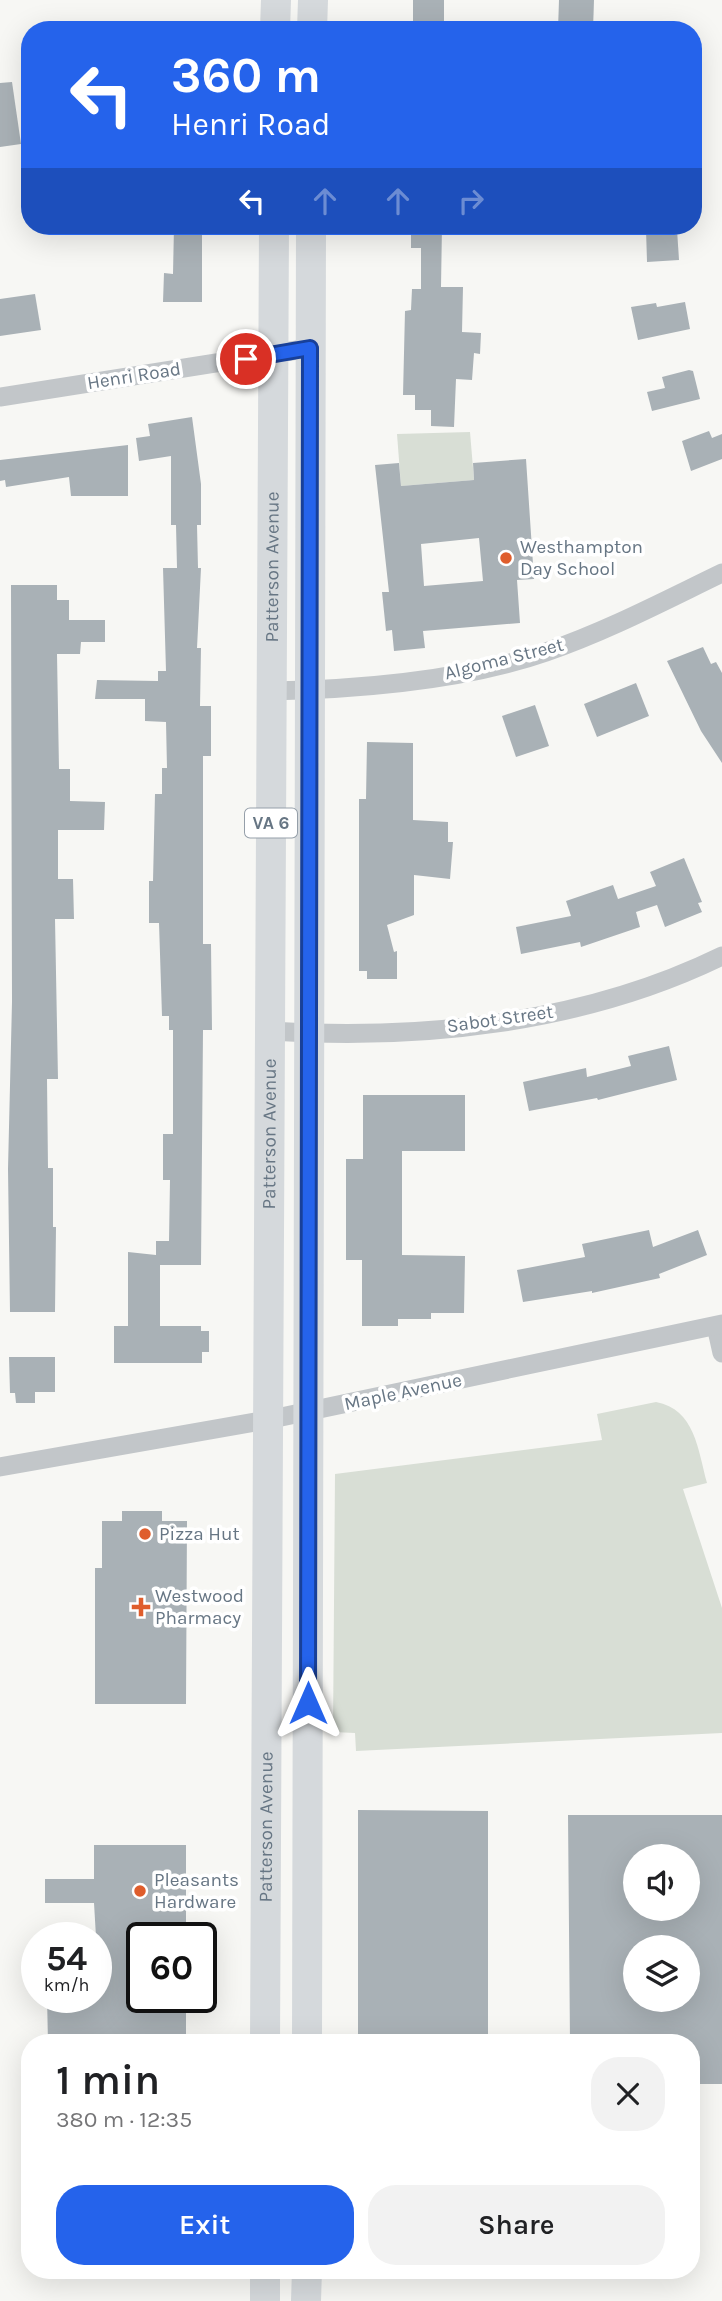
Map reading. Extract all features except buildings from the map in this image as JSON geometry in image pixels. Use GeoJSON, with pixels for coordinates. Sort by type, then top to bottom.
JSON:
{"type":"FeatureCollection","features":[{"type":"Feature","properties":{"kind":"main road"},"geometry":{"type":"LineString","coordinates":[[275,21],[276,0]]}},
{"type":"Feature","properties":{"kind":"main road"},"geometry":{"type":"LineString","coordinates":[[312,21],[313,0]]}},
{"type":"Feature","properties":{"kind":"main road","name":"Patterson Avenue"},"geometry":{"type":"LineString","coordinates":[[265,2034],[274,235]]}},
{"type":"Feature","properties":{"kind":"main road","name":"Patterson Avenue"},"geometry":{"type":"LineString","coordinates":[[307,2034],[307,690],[311,235]]}},
{"type":"Feature","properties":{"kind":"main road"},"geometry":{"type":"LineString","coordinates":[[265,2279],[265,2301]]}},
{"type":"Feature","properties":{"kind":"main road"},"geometry":{"type":"LineString","coordinates":[[306,2301],[307,2279]]}},
{"type":"Feature","properties":{"kind":"street","name":"Henri Road"},"geometry":{"type":"LineString","coordinates":[[0,397],[310,348]]}},
{"type":"Feature","properties":{"kind":"street","name":"Algoma Street"},"geometry":{"type":"LineString","coordinates":[[272,691],[307,690],[452,675],[544,653],[603,631],[722,573]]}},
{"type":"Feature","properties":{"kind":"street","name":"Sabot Street"},"geometry":{"type":"LineString","coordinates":[[270,1031],[308,1034],[433,1029],[537,1017],[621,997],[722,957]]}},
{"type":"Feature","properties":{"kind":"street","name":"Maple Avenue"},"geometry":{"type":"LineString","coordinates":[[0,1466],[267,1420],[719,1325]]}},
{"type":"Feature","properties":{"kind":"street"},"geometry":{"type":"LineString","coordinates":[[719,1325],[722,1353]]}},
{"type":"Feature","properties":{"kind":"shaded area"},"geometry":{"type":"Polygon","coordinates":[[[470,432],[474,480],[401,486],[397,434],[470,432]]]}},
{"type":"Feature","properties":{"kind":"shaded area"},"geometry":{"type":"Polygon","coordinates":[[[656,1402],[669,1406],[687,1422],[697,1445],[707,1483],[683,1489],[722,1608],[722,1733],[356,1751],[355,1733],[333,1732],[335,1474],[602,1440],[597,1414],[656,1402]]]}},
{"type":"Feature","properties":{"kind":"place","name":"Westhampton Day School"},"geometry":{"type":"Point","coordinates":[506,558]}},
{"type":"Feature","properties":{"kind":"place","name":"Pizza Hut"},"geometry":{"type":"Point","coordinates":[145,1534]}},
{"type":"Feature","properties":{"kind":"place","name":"Westwood Pharmacy"},"geometry":{"type":"Point","coordinates":[141,1607]}},
{"type":"Feature","properties":{"kind":"place","name":"Pleasants Hardware"},"geometry":{"type":"Point","coordinates":[140,1891]}},
{"type":"Feature","properties":{"kind":"route"},"geometry":{"type":"LineString","coordinates":[[246,359],[310,348],[307,690],[308,1703]]}}]}
